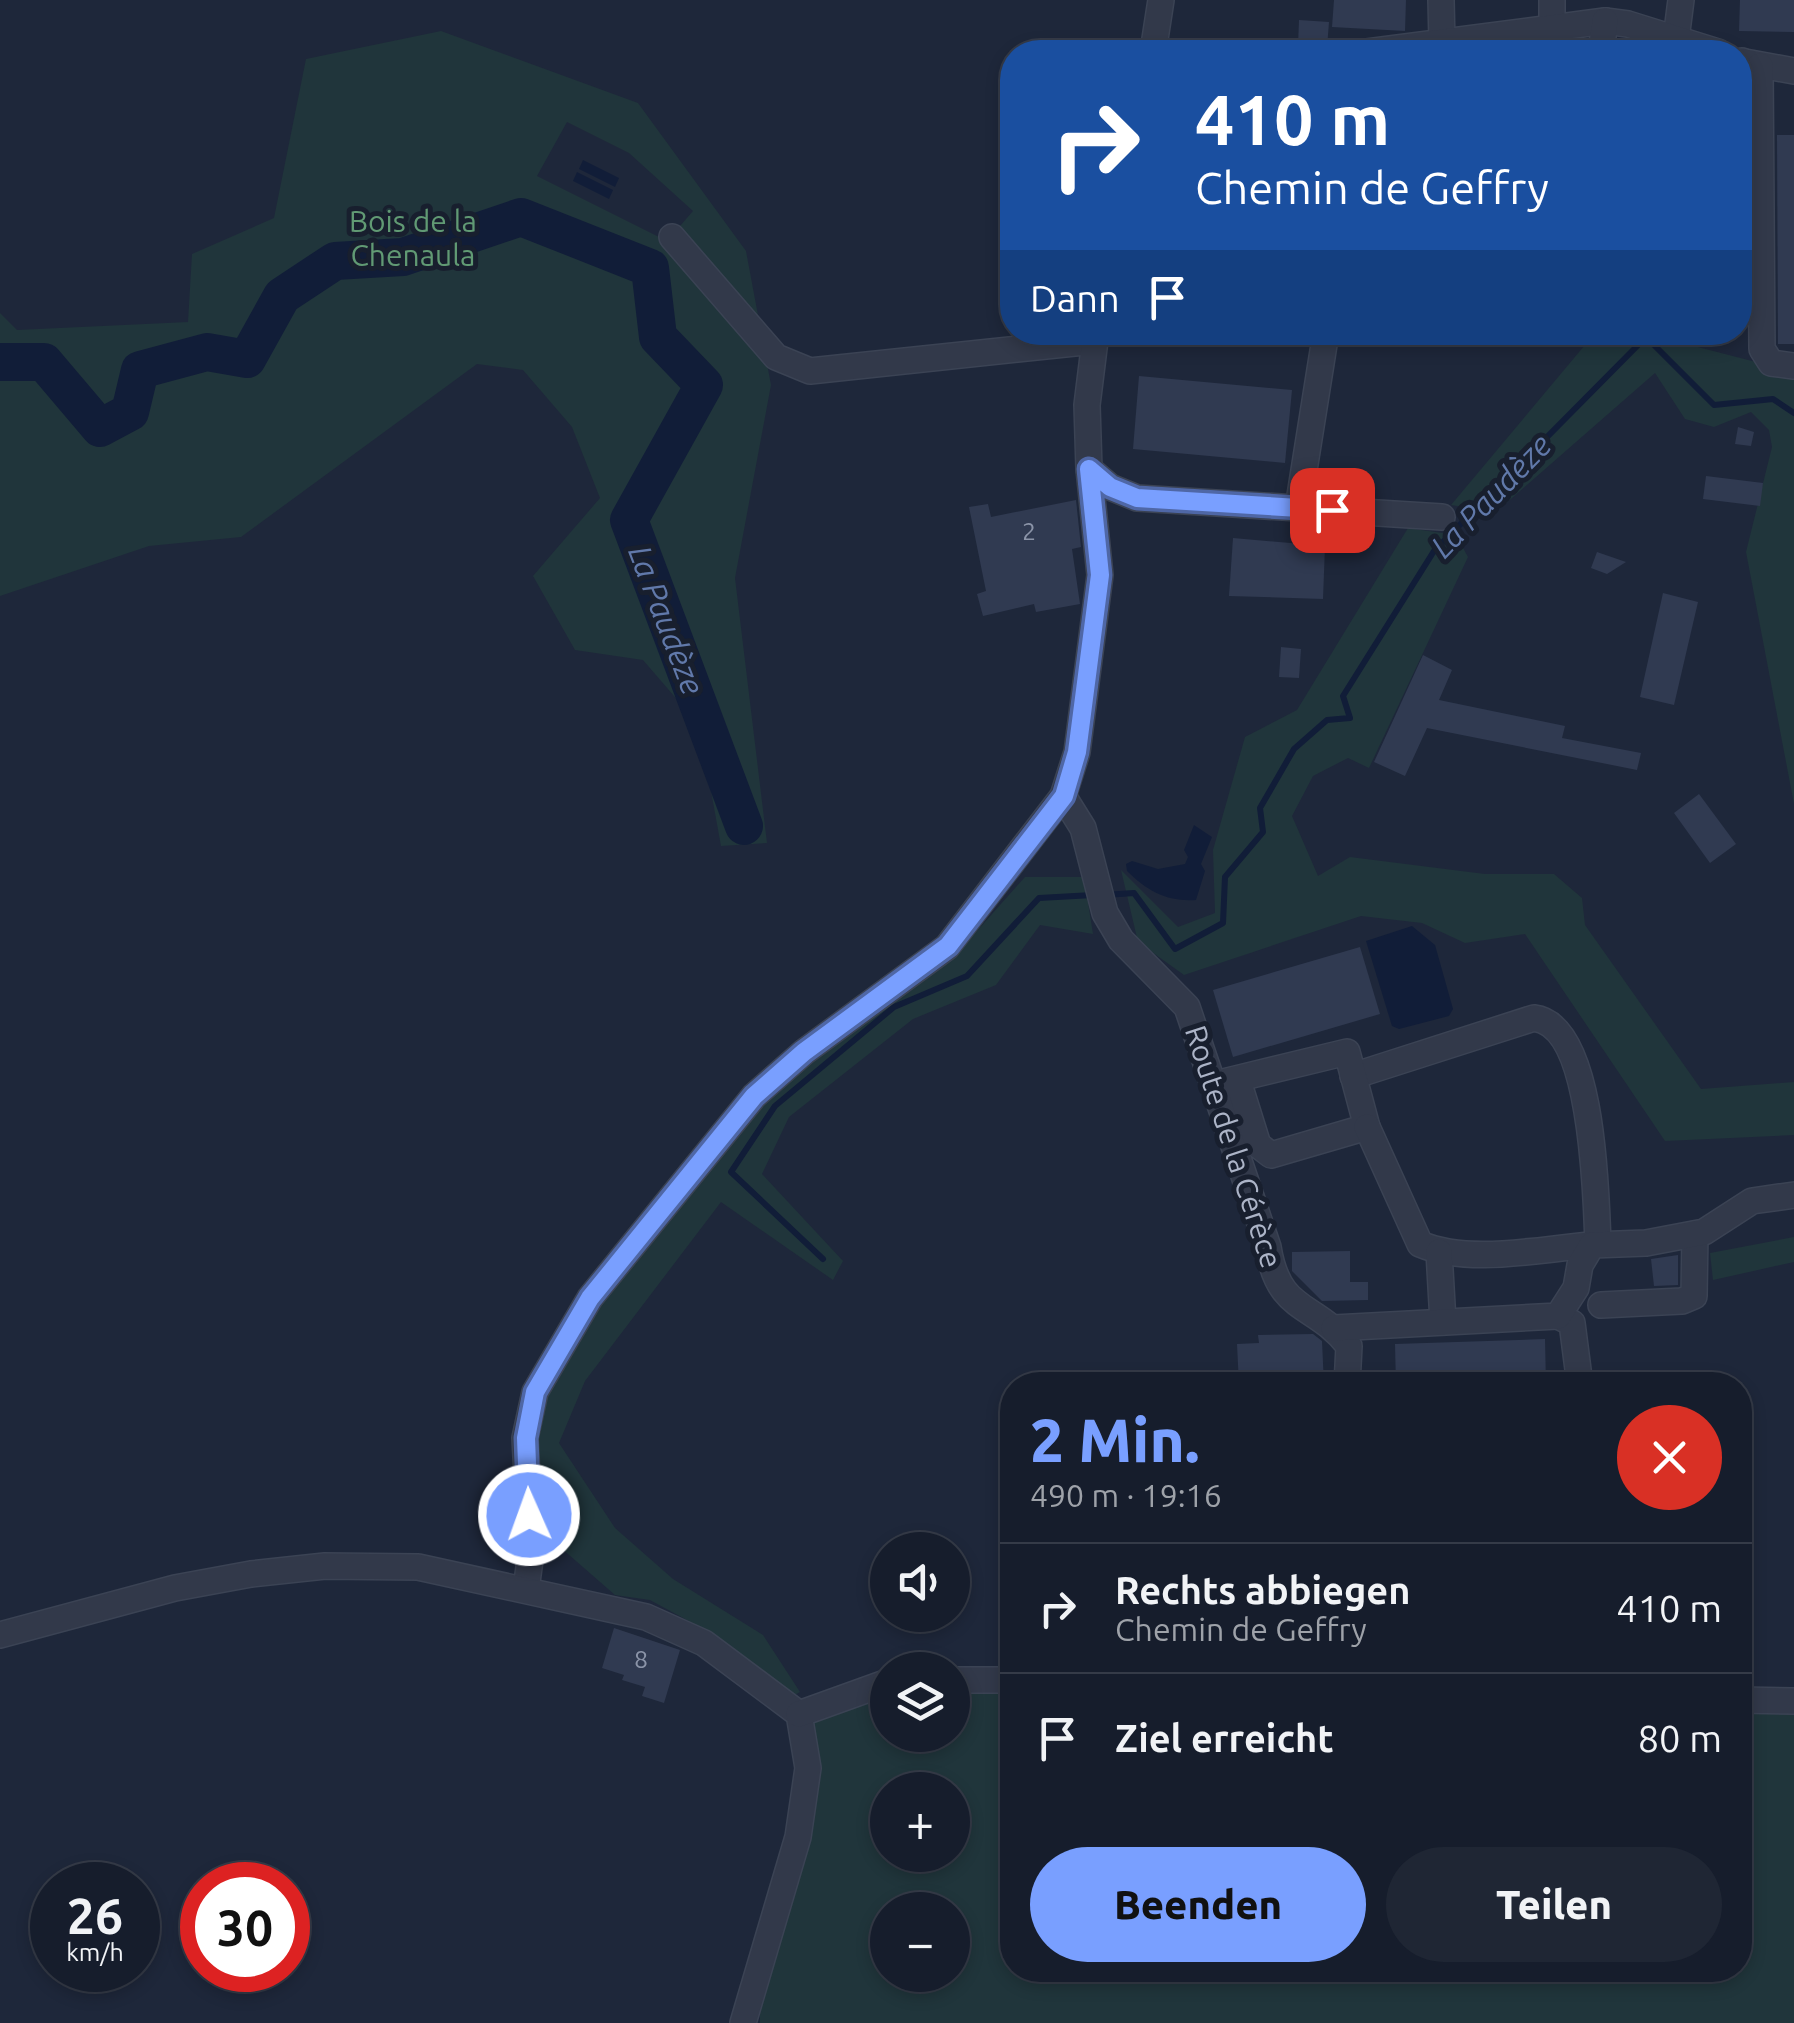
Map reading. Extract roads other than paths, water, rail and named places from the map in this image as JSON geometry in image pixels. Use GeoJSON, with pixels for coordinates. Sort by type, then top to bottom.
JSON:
{"type":"FeatureCollection","features":[{"type":"Feature","properties":{"kind":"street"},"geometry":{"type":"LineString","coordinates":[[1155,40],[1161,0]]}},
{"type":"Feature","properties":{"kind":"street"},"geometry":{"type":"LineString","coordinates":[[1440,0],[1442,40]]}},
{"type":"Feature","properties":{"kind":"street"},"geometry":{"type":"LineString","coordinates":[[1552,0],[1552,28]]}},
{"type":"Feature","properties":{"kind":"street"},"geometry":{"type":"LineString","coordinates":[[1667,40],[1680,0]]}},
{"type":"Feature","properties":{"kind":"street"},"geometry":{"type":"LineString","coordinates":[[1458,40],[1552,28],[1653,40]]}},
{"type":"Feature","properties":{"kind":"street"},"geometry":{"type":"LineString","coordinates":[[1752,63],[1794,72]]}},
{"type":"Feature","properties":{"kind":"street"},"geometry":{"type":"LineString","coordinates":[[1752,218],[1762,350],[1771,363],[1794,366]]}},
{"type":"Feature","properties":{"kind":"street"},"geometry":{"type":"LineString","coordinates":[[672,238],[776,357],[794,368],[810,370],[1026,345]]}},
{"type":"Feature","properties":{"kind":"street"},"geometry":{"type":"LineString","coordinates":[[526,1588],[530,1553],[526,1438],[535,1392],[590,1298],[754,1096],[804,1052],[948,946],[1064,796],[1077,752],[1100,575],[1089,469],[1088,405],[1094,345]]}},
{"type":"Feature","properties":{"kind":"street"},"geometry":{"type":"LineString","coordinates":[[1298,508],[1324,345]]}},
{"type":"Feature","properties":{"kind":"street"},"geometry":{"type":"LineString","coordinates":[[1089,469],[1110,487],[1137,498],[1442,518]]}},
{"type":"Feature","properties":{"kind":"street","name":"Route de la Cérèce"},"geometry":{"type":"LineString","coordinates":[[1064,796],[1083,828],[1105,912],[1121,940],[1188,1008],[1227,1082],[1273,1277],[1296,1306],[1334,1328]]}},
{"type":"Feature","properties":{"kind":"street"},"geometry":{"type":"LineString","coordinates":[[1353,1076],[1534,1018],[1549,1020],[1561,1032],[1586,1104],[1593,1144],[1595,1245],[1580,1265],[1576,1288],[1558,1316]]}},
{"type":"Feature","properties":{"kind":"street"},"geometry":{"type":"LineString","coordinates":[[1367,1126],[1271,1155],[1258,1145],[1227,1082],[1347,1052],[1367,1126],[1420,1244],[1439,1252],[1595,1245],[1695,1234],[1718,1226],[1728,1214],[1752,1201],[1794,1196]]}},
{"type":"Feature","properties":{"kind":"street"},"geometry":{"type":"LineString","coordinates":[[1602,1305],[1682,1301],[1694,1296],[1695,1234]]}},
{"type":"Feature","properties":{"kind":"street"},"geometry":{"type":"LineString","coordinates":[[1439,1252],[1444,1322]]}},
{"type":"Feature","properties":{"kind":"street"},"geometry":{"type":"LineString","coordinates":[[1334,1328],[1558,1316],[1572,1323],[1578,1372]]}},
{"type":"Feature","properties":{"kind":"street"},"geometry":{"type":"LineString","coordinates":[[1334,1328],[1349,1346],[1348,1372]]}},
{"type":"Feature","properties":{"kind":"street"},"geometry":{"type":"LineString","coordinates":[[0,1635],[176,1588],[325,1566],[418,1566],[526,1588],[661,1623],[704,1643],[799,1714],[808,1768],[798,1837],[743,2023]]}},
{"type":"Feature","properties":{"kind":"street"},"geometry":{"type":"LineString","coordinates":[[970,1680],[1000,1680]]}},
{"type":"Feature","properties":{"kind":"street"},"geometry":{"type":"LineString","coordinates":[[799,1714],[870,1688]]}},
{"type":"Feature","properties":{"kind":"street"},"geometry":{"type":"LineString","coordinates":[[1752,1700],[1794,1701]]}},
{"type":"Feature","properties":{"kind":"water"},"geometry":{"type":"Polygon","coordinates":[[[583,160],[619,178],[615,187],[579,169],[583,160]]]}},
{"type":"Feature","properties":{"kind":"water"},"geometry":{"type":"Polygon","coordinates":[[[577,172],[613,190],[609,199],[573,181],[577,172]]]}},
{"type":"Feature","properties":{"kind":"water"},"geometry":{"type":"Polygon","coordinates":[[[1194,825],[1212,837],[1201,864],[1205,871],[1196,900],[1158,894],[1127,871],[1126,864],[1132,861],[1158,869],[1185,864],[1188,857],[1184,850],[1194,825]]]}},
{"type":"Feature","properties":{"kind":"water"},"geometry":{"type":"Polygon","coordinates":[[[1412,926],[1435,945],[1453,1009],[1449,1016],[1399,1029],[1392,1026],[1366,941],[1412,926]]]}},
{"type":"Feature","properties":{"kind":"waterway","name":"La Paudèze"},"geometry":{"type":"LineString","coordinates":[[0,362],[44,362],[100,428],[130,412],[140,370],[207,352],[247,359],[282,296],[335,261],[403,257],[521,217],[650,268],[658,337],[704,385],[629,520],[744,826]]}},
{"type":"Feature","properties":{"kind":"waterway","name":"La Paudèze"},"geometry":{"type":"LineString","coordinates":[[1105,895],[1134,893],[1175,949],[1223,923],[1225,877],[1263,832],[1260,808],[1294,749],[1327,720],[1350,718],[1343,696],[1434,551],[1638,345]]}},
{"type":"Feature","properties":{"kind":"waterway","name":"La Paudèze"},"geometry":{"type":"LineString","coordinates":[[1654,345],[1714,405],[1773,399],[1794,413]]}},
{"type":"Feature","properties":{"kind":"waterway"},"geometry":{"type":"LineString","coordinates":[[823,1259],[731,1172],[775,1106],[894,1007],[967,976],[1039,898],[1093,895]]}},
{"type":"Feature","properties":{"kind":"park label","name":"Bois de la Chenaula"},"geometry":{"type":"Point","coordinates":[413,239]}}]}
